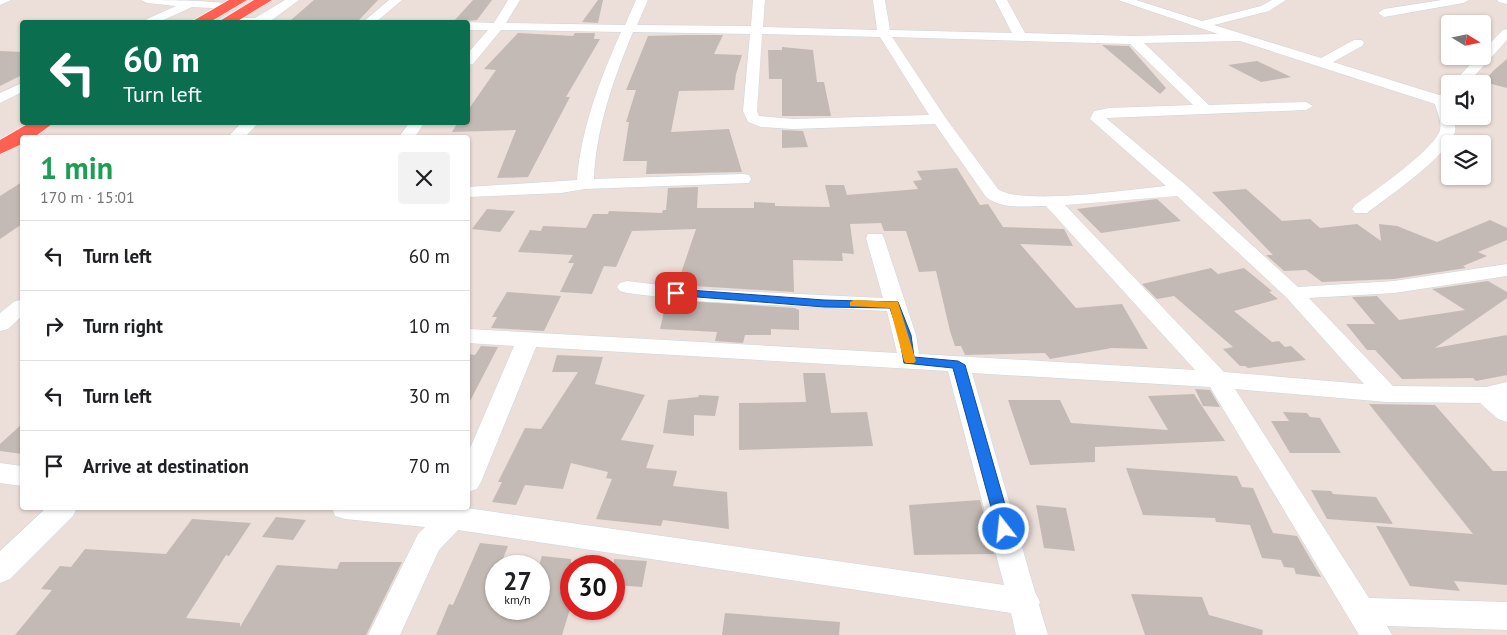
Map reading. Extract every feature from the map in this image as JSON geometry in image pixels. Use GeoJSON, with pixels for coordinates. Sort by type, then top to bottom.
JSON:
{"type":"FeatureCollection","features":[{"type":"Feature","properties":{"kind":"highway"},"geometry":{"type":"LineString","coordinates":[[234,20],[263,1]]}},
{"type":"Feature","properties":{"kind":"highway"},"geometry":{"type":"LineString","coordinates":[[203,20],[235,3]]}},
{"type":"Feature","properties":{"kind":"highway"},"geometry":{"type":"LineString","coordinates":[[0,129],[20,118]]}},
{"type":"Feature","properties":{"kind":"highway"},"geometry":{"type":"LineString","coordinates":[[23,135],[41,125]]}},
{"type":"Feature","properties":{"kind":"highway"},"geometry":{"type":"LineString","coordinates":[[0,148],[20,137]]}},
{"type":"Feature","properties":{"kind":"street"},"geometry":{"type":"LineString","coordinates":[[0,2],[5,0]]}},
{"type":"Feature","properties":{"kind":"street"},"geometry":{"type":"LineString","coordinates":[[147,0],[235,3]]}},
{"type":"Feature","properties":{"kind":"street"},"geometry":{"type":"LineString","coordinates":[[371,20],[396,0]]}},
{"type":"Feature","properties":{"kind":"street"},"geometry":{"type":"LineString","coordinates":[[470,54],[497,27],[514,0]]}},
{"type":"Feature","properties":{"kind":"street"},"geometry":{"type":"LineString","coordinates":[[585,184],[584,166],[598,114],[628,29],[642,0]]}},
{"type":"Feature","properties":{"kind":"street"},"geometry":{"type":"LineString","coordinates":[[759,0],[755,30],[750,111],[753,119],[761,122],[786,124],[940,119]]}},
{"type":"Feature","properties":{"kind":"street"},"geometry":{"type":"LineString","coordinates":[[880,0],[884,34],[940,119],[998,199],[1051,201],[1181,190]]}},
{"type":"Feature","properties":{"kind":"street"},"geometry":{"type":"LineString","coordinates":[[1001,0],[1020,38]]}},
{"type":"Feature","properties":{"kind":"street"},"geometry":{"type":"LineString","coordinates":[[1124,0],[1322,62],[1441,96]]}},
{"type":"Feature","properties":{"kind":"street"},"geometry":{"type":"LineString","coordinates":[[1203,24],[1265,9],[1280,0]]}},
{"type":"Feature","properties":{"kind":"street"},"geometry":{"type":"LineString","coordinates":[[1384,13],[1463,0]]}},
{"type":"Feature","properties":{"kind":"street"},"geometry":{"type":"LineString","coordinates":[[1503,0],[1507,1]]}},
{"type":"Feature","properties":{"kind":"street"},"geometry":{"type":"LineString","coordinates":[[263,1],[290,2]]}},
{"type":"Feature","properties":{"kind":"street"},"geometry":{"type":"LineString","coordinates":[[155,20],[192,2]]}},
{"type":"Feature","properties":{"kind":"street"},"geometry":{"type":"LineString","coordinates":[[261,20],[290,2]]}},
{"type":"Feature","properties":{"kind":"street"},"geometry":{"type":"LineString","coordinates":[[470,26],[755,30],[1133,40],[1244,37]]}},
{"type":"Feature","properties":{"kind":"street"},"geometry":{"type":"LineString","coordinates":[[1467,75],[1507,33]]}},
{"type":"Feature","properties":{"kind":"street"},"geometry":{"type":"LineString","coordinates":[[1133,40],[1206,110]]}},
{"type":"Feature","properties":{"kind":"street"},"geometry":{"type":"LineString","coordinates":[[1322,62],[1358,43]]}},
{"type":"Feature","properties":{"kind":"street"},"geometry":{"type":"LineString","coordinates":[[0,99],[20,88]]}},
{"type":"Feature","properties":{"kind":"street"},"geometry":{"type":"LineString","coordinates":[[1306,106],[1098,114],[1098,119],[1181,190],[1293,293],[1387,394]]}},
{"type":"Feature","properties":{"kind":"street"},"geometry":{"type":"LineString","coordinates":[[237,135],[249,125]]}},
{"type":"Feature","properties":{"kind":"street"},"geometry":{"type":"LineString","coordinates":[[407,135],[416,125]]}},
{"type":"Feature","properties":{"kind":"street"},"geometry":{"type":"LineString","coordinates":[[1361,209],[1414,168],[1443,139],[1448,130],[1448,125]]}},
{"type":"Feature","properties":{"kind":"street"},"geometry":{"type":"LineString","coordinates":[[470,192],[561,188],[585,184],[743,179]]}},
{"type":"Feature","properties":{"kind":"street"},"geometry":{"type":"LineString","coordinates":[[1051,201],[1217,379],[1369,623],[1507,616]]}},
{"type":"Feature","properties":{"kind":"street"},"geometry":{"type":"LineString","coordinates":[[876,238],[894,305],[905,335],[909,360]]}},
{"type":"Feature","properties":{"kind":"street"},"geometry":{"type":"LineString","coordinates":[[1293,293],[1394,287],[1507,270]]}},
{"type":"Feature","properties":{"kind":"street"},"geometry":{"type":"LineString","coordinates":[[627,287],[693,295],[894,305]]}},
{"type":"Feature","properties":{"kind":"street"},"geometry":{"type":"LineString","coordinates":[[0,324],[20,308]]}},
{"type":"Feature","properties":{"kind":"street"},"geometry":{"type":"LineString","coordinates":[[470,336],[1217,379],[1387,394],[1496,392],[1507,413]]}},
{"type":"Feature","properties":{"kind":"street"},"geometry":{"type":"LineString","coordinates":[[470,477],[528,339]]}},
{"type":"Feature","properties":{"kind":"street"},"geometry":{"type":"LineString","coordinates":[[958,365],[1025,602],[1032,635]]}},
{"type":"Feature","properties":{"kind":"street"},"geometry":{"type":"LineString","coordinates":[[0,474],[20,476]]}},
{"type":"Feature","properties":{"kind":"street"},"geometry":{"type":"LineString","coordinates":[[0,570],[61,510]]}},
{"type":"Feature","properties":{"kind":"street"},"geometry":{"type":"LineString","coordinates":[[389,510],[454,513],[1025,602]]}},
{"type":"Feature","properties":{"kind":"street"},"geometry":{"type":"LineString","coordinates":[[384,635],[428,542],[454,513]]}},
{"type":"Feature","properties":{"kind":"building"},"geometry":{"type":"Polygon","coordinates":[[[314,0],[378,0],[359,20],[291,20],[314,0]]]}},
{"type":"Feature","properties":{"kind":"building"},"geometry":{"type":"Polygon","coordinates":[[[473,0],[492,0],[477,20],[455,20],[473,0]]]}},
{"type":"Feature","properties":{"kind":"building"},"geometry":{"type":"Polygon","coordinates":[[[598,0],[603,0],[598,23],[582,22],[598,0]]]}},
{"type":"Feature","properties":{"kind":"building"},"geometry":{"type":"Polygon","coordinates":[[[518,33],[573,36],[575,33],[595,33],[594,39],[600,39],[566,97],[570,97],[528,177],[497,178],[516,130],[452,132],[456,125],[470,125],[470,107],[496,70],[484,69],[518,33]]]}},
{"type":"Feature","properties":{"kind":"building"},"geometry":{"type":"Polygon","coordinates":[[[723,35],[714,54],[742,55],[736,74],[734,90],[679,91],[671,132],[729,129],[742,172],[646,174],[647,161],[623,161],[629,122],[626,122],[636,90],[626,90],[648,36],[723,35]]]}},
{"type":"Feature","properties":{"kind":"building"},"geometry":{"type":"Polygon","coordinates":[[[1102,45],[1129,46],[1166,88],[1160,94],[1102,45]]]}},
{"type":"Feature","properties":{"kind":"building"},"geometry":{"type":"Polygon","coordinates":[[[782,47],[813,50],[817,82],[824,82],[831,116],[782,116],[782,79],[769,79],[768,50],[782,50],[782,47]]]}},
{"type":"Feature","properties":{"kind":"building"},"geometry":{"type":"Polygon","coordinates":[[[0,51],[20,52],[20,76],[0,86],[0,51]]]}},
{"type":"Feature","properties":{"kind":"building"},"geometry":{"type":"Polygon","coordinates":[[[1507,59],[1507,88],[1491,84],[1490,75],[1507,59]]]}},
{"type":"Feature","properties":{"kind":"building"},"geometry":{"type":"Polygon","coordinates":[[[1257,61],[1291,77],[1261,82],[1228,65],[1257,61]]]}},
{"type":"Feature","properties":{"kind":"building"},"geometry":{"type":"Polygon","coordinates":[[[782,130],[803,131],[808,147],[782,148],[782,130]]]}},
{"type":"Feature","properties":{"kind":"building"},"geometry":{"type":"Polygon","coordinates":[[[957,168],[980,205],[988,204],[1003,227],[1064,229],[1073,246],[1020,244],[1076,308],[1122,304],[1148,349],[1112,348],[1050,359],[1045,353],[965,355],[961,346],[955,346],[936,271],[919,272],[906,231],[884,231],[881,223],[850,224],[854,254],[842,253],[843,261],[793,260],[794,292],[677,285],[696,229],[632,231],[616,267],[604,266],[592,294],[560,292],[574,263],[568,263],[573,255],[518,252],[530,230],[541,231],[543,226],[586,228],[593,214],[608,214],[609,211],[662,213],[663,210],[666,210],[668,188],[698,187],[697,208],[754,208],[754,202],[775,203],[775,206],[830,207],[825,185],[844,185],[847,195],[918,189],[913,181],[922,180],[917,171],[957,168]]]}},
{"type":"Feature","properties":{"kind":"building"},"geometry":{"type":"Polygon","coordinates":[[[20,183],[20,225],[0,239],[0,196],[20,183]]]}},
{"type":"Feature","properties":{"kind":"building"},"geometry":{"type":"Polygon","coordinates":[[[1246,189],[1282,221],[1310,219],[1320,228],[1357,224],[1381,241],[1379,224],[1397,226],[1437,242],[1490,220],[1507,228],[1507,240],[1478,252],[1487,256],[1463,266],[1466,268],[1394,279],[1322,282],[1306,270],[1284,271],[1266,255],[1273,255],[1212,192],[1246,189]]]}},
{"type":"Feature","properties":{"kind":"building"},"geometry":{"type":"Polygon","coordinates":[[[1157,199],[1181,221],[1101,233],[1077,209],[1157,199]]]}},
{"type":"Feature","properties":{"kind":"building"},"geometry":{"type":"Polygon","coordinates":[[[487,209],[515,211],[500,232],[472,229],[487,209]]]}},
{"type":"Feature","properties":{"kind":"building"},"geometry":{"type":"Polygon","coordinates":[[[1211,268],[1218,274],[1244,268],[1272,291],[1269,292],[1278,299],[1234,311],[1272,342],[1279,341],[1285,347],[1291,346],[1306,360],[1248,368],[1240,366],[1223,349],[1233,347],[1174,296],[1157,299],[1142,284],[1211,268]]]}},
{"type":"Feature","properties":{"kind":"building"},"geometry":{"type":"Polygon","coordinates":[[[1488,281],[1507,292],[1507,298],[1435,348],[1507,335],[1507,375],[1476,381],[1473,378],[1402,379],[1375,350],[1367,350],[1346,324],[1375,324],[1352,297],[1377,296],[1399,320],[1465,310],[1432,289],[1488,281]]]}},
{"type":"Feature","properties":{"kind":"building"},"geometry":{"type":"Polygon","coordinates":[[[507,292],[561,296],[544,331],[491,328],[497,317],[492,317],[507,292]]]}},
{"type":"Feature","properties":{"kind":"building"},"geometry":{"type":"Polygon","coordinates":[[[672,300],[794,308],[799,310],[799,330],[771,329],[771,335],[745,335],[743,343],[715,341],[717,332],[660,329],[666,303],[672,303],[672,300]]]}},
{"type":"Feature","properties":{"kind":"building"},"geometry":{"type":"Polygon","coordinates":[[[481,346],[498,347],[470,401],[470,354],[475,355],[481,346]]]}},
{"type":"Feature","properties":{"kind":"building"},"geometry":{"type":"Polygon","coordinates":[[[557,355],[603,357],[595,384],[645,395],[621,440],[654,445],[646,468],[677,471],[673,486],[727,492],[729,529],[663,520],[661,526],[596,519],[612,479],[606,478],[608,472],[571,463],[563,489],[525,485],[516,505],[492,502],[502,482],[498,482],[525,428],[541,429],[578,372],[552,372],[557,355]]]}},
{"type":"Feature","properties":{"kind":"building"},"geometry":{"type":"Polygon","coordinates":[[[803,373],[825,373],[831,413],[867,412],[873,446],[739,450],[739,403],[806,402],[803,373]]]}},
{"type":"Feature","properties":{"kind":"building"},"geometry":{"type":"Polygon","coordinates":[[[1195,389],[1210,390],[1220,407],[1203,406],[1195,389]]]}},
{"type":"Feature","properties":{"kind":"building"},"geometry":{"type":"Polygon","coordinates":[[[1194,394],[1225,441],[1095,447],[1095,462],[1030,465],[1008,400],[1060,400],[1071,423],[1168,430],[1148,396],[1194,394]]]}},
{"type":"Feature","properties":{"kind":"building"},"geometry":{"type":"Polygon","coordinates":[[[699,395],[719,396],[715,416],[694,415],[694,436],[663,433],[668,400],[698,397],[699,395]]]}},
{"type":"Feature","properties":{"kind":"building"},"geometry":{"type":"Polygon","coordinates":[[[1369,404],[1435,405],[1493,471],[1507,471],[1507,585],[1454,581],[1460,591],[1410,586],[1376,526],[1473,534],[1369,404]]]}},
{"type":"Feature","properties":{"kind":"building"},"geometry":{"type":"Polygon","coordinates":[[[1283,412],[1307,413],[1310,417],[1320,418],[1341,453],[1290,453],[1271,421],[1289,421],[1283,412]]]}},
{"type":"Feature","properties":{"kind":"building"},"geometry":{"type":"Polygon","coordinates":[[[20,426],[20,454],[0,451],[0,444],[20,426]]]}},
{"type":"Feature","properties":{"kind":"building"},"geometry":{"type":"Polygon","coordinates":[[[1126,468],[1237,476],[1242,487],[1253,488],[1273,533],[1297,536],[1321,577],[1296,574],[1294,568],[1284,567],[1281,560],[1262,558],[1250,525],[1216,522],[1215,518],[1143,515],[1126,468]]]}},
{"type":"Feature","properties":{"kind":"building"},"geometry":{"type":"Polygon","coordinates":[[[1311,490],[1331,491],[1333,494],[1376,497],[1393,524],[1327,519],[1311,490]]]}},
{"type":"Feature","properties":{"kind":"building"},"geometry":{"type":"Polygon","coordinates":[[[980,500],[994,554],[914,555],[909,505],[980,500]]]}},
{"type":"Feature","properties":{"kind":"building"},"geometry":{"type":"Polygon","coordinates":[[[1036,505],[1066,508],[1075,551],[1044,548],[1036,505]]]}},
{"type":"Feature","properties":{"kind":"building"},"geometry":{"type":"Polygon","coordinates":[[[276,517],[306,520],[293,540],[262,537],[276,517]]]}},
{"type":"Feature","properties":{"kind":"building"},"geometry":{"type":"Polygon","coordinates":[[[192,519],[251,523],[229,556],[226,555],[186,618],[240,623],[240,627],[277,565],[337,569],[340,562],[402,562],[366,635],[15,635],[52,590],[41,589],[60,566],[71,567],[85,549],[166,554],[192,519]]]}},
{"type":"Feature","properties":{"kind":"building"},"geometry":{"type":"Polygon","coordinates":[[[480,543],[508,546],[504,555],[485,555],[485,620],[550,620],[550,557],[560,558],[560,620],[567,620],[562,635],[436,635],[449,604],[453,605],[480,543]]]}},
{"type":"Feature","properties":{"kind":"building"},"geometry":{"type":"Polygon","coordinates":[[[625,560],[647,561],[642,587],[625,586],[625,560]]]}},
{"type":"Feature","properties":{"kind":"building"},"geometry":{"type":"Polygon","coordinates":[[[1131,594],[1202,597],[1209,615],[1263,630],[1262,635],[1145,635],[1131,594]]]}},
{"type":"Feature","properties":{"kind":"building"},"geometry":{"type":"Polygon","coordinates":[[[725,613],[840,622],[839,635],[722,635],[725,613]]]}},
{"type":"Feature","properties":{"kind":"slow traffic"},"geometry":{"type":"LineString","coordinates":[[854,304],[894,305],[905,335],[910,361]]}},
{"type":"Feature","properties":{"kind":"route"},"geometry":{"type":"LineString","coordinates":[[676,293],[824,303],[894,305],[905,335],[909,360],[958,365],[1004,529]]}}]}
